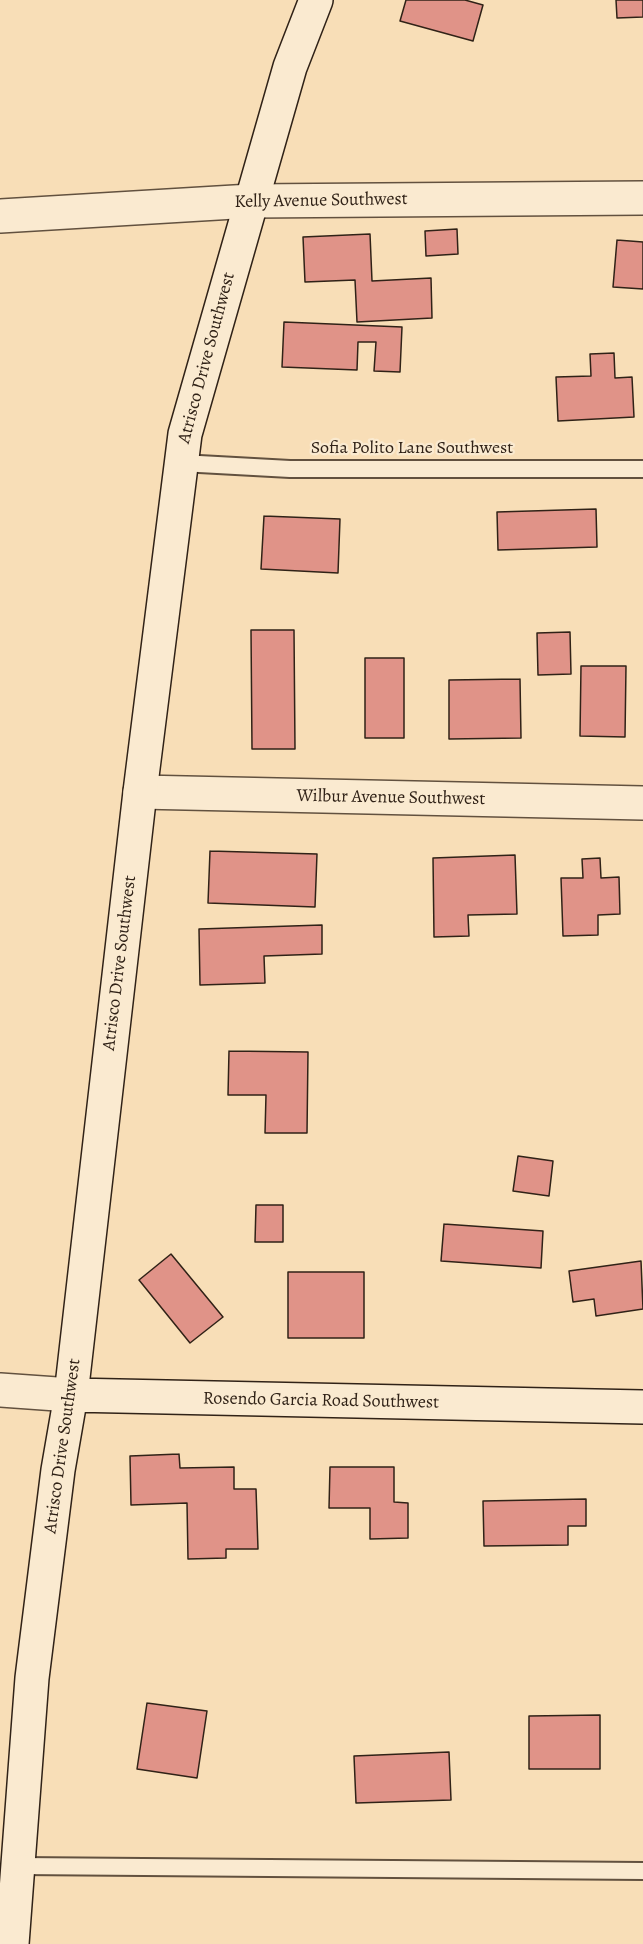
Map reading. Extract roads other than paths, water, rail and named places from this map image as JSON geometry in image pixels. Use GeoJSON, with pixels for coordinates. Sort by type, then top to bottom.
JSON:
{"type":"FeatureCollection","features":[{"type":"Feature","properties":{"kind":"street","name":"Atrisco Drive Southwest"},"geometry":{"type":"LineString","coordinates":[[12,1944],[32,1678],[58,1470],[71,1395],[140,792],[184,434],[290,67],[316,0]]}},
{"type":"Feature","properties":{"kind":"street","name":"Kelly Avenue Southwest"},"geometry":{"type":"LineString","coordinates":[[0,216],[251,201],[643,198]]}},
{"type":"Feature","properties":{"kind":"street","name":"Wilbur Avenue Southwest"},"geometry":{"type":"LineString","coordinates":[[140,792],[643,803]]}},
{"type":"Feature","properties":{"kind":"street","name":"Rosendo Garcia Road Southwest"},"geometry":{"type":"LineString","coordinates":[[0,1390],[71,1395],[643,1407]]}},
{"type":"Feature","properties":{"kind":"lane","name":"Sofia Polito Lane Southwest"},"geometry":{"type":"LineString","coordinates":[[181,463],[290,469],[643,469]]}},
{"type":"Feature","properties":{"kind":"lane"},"geometry":{"type":"LineString","coordinates":[[19,1866],[643,1870]]}}]}
